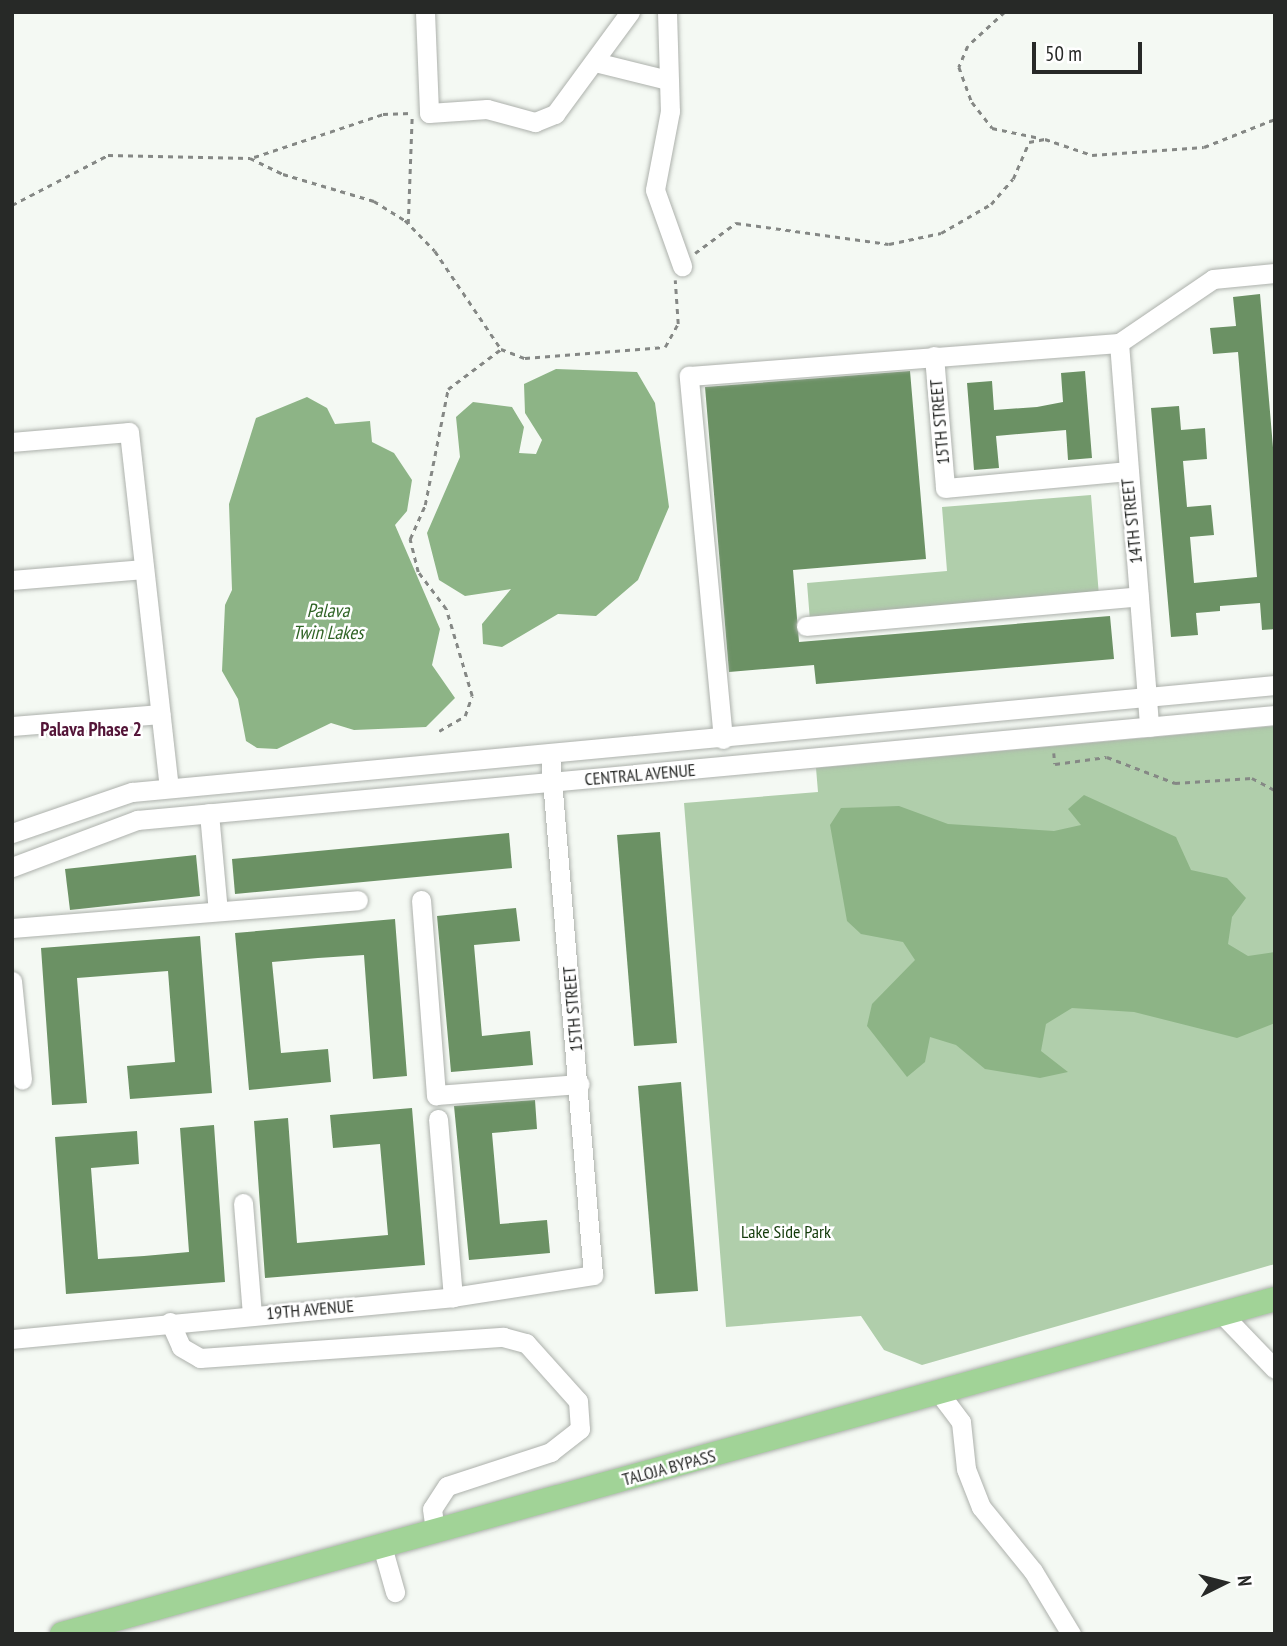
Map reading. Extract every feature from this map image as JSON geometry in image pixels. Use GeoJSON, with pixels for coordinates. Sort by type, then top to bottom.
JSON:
{"type":"FeatureCollection","features":[{"type":"Feature","properties":{"kind":"main road","name":"TALOJA BYPASS"},"geometry":{"type":"LineString","coordinates":[[62,1634],[940,1394],[1275,1299]]}},
{"type":"Feature","properties":{"kind":"street"},"geometry":{"type":"LineString","coordinates":[[425,12],[421,113],[486,109],[545,120],[595,62],[630,12]]}},
{"type":"Feature","properties":{"kind":"street"},"geometry":{"type":"LineString","coordinates":[[667,12],[670,111],[654,190],[682,266]]}},
{"type":"Feature","properties":{"kind":"street"},"geometry":{"type":"LineString","coordinates":[[595,62],[668,80]]}},
{"type":"Feature","properties":{"kind":"street"},"geometry":{"type":"LineString","coordinates":[[723,739],[689,376],[1119,343],[1213,278],[1275,273]]}},
{"type":"Feature","properties":{"kind":"street","name":"14TH STREET"},"geometry":{"type":"LineString","coordinates":[[1119,343],[1149,727]]}},
{"type":"Feature","properties":{"kind":"street","name":"15TH STREET"},"geometry":{"type":"LineString","coordinates":[[934,356],[945,488],[1127,471]]}},
{"type":"Feature","properties":{"kind":"street"},"geometry":{"type":"LineString","coordinates":[[12,442],[129,432],[169,789]]}},
{"type":"Feature","properties":{"kind":"street"},"geometry":{"type":"LineString","coordinates":[[12,580],[144,569]]}},
{"type":"Feature","properties":{"kind":"street"},"geometry":{"type":"LineString","coordinates":[[807,626],[1139,596]]}},
{"type":"Feature","properties":{"kind":"street","name":"CENTRAL AVENUE"},"geometry":{"type":"LineString","coordinates":[[12,834],[132,792],[723,739],[1275,685]]}},
{"type":"Feature","properties":{"kind":"street"},"geometry":{"type":"LineString","coordinates":[[12,726],[160,714]]}},
{"type":"Feature","properties":{"kind":"street","name":"CENTRAL AVENUE"},"geometry":{"type":"LineString","coordinates":[[12,867],[137,820],[552,784],[1275,715]]}},
{"type":"Feature","properties":{"kind":"street","name":"15TH STREET"},"geometry":{"type":"LineString","coordinates":[[550,755],[596,1262]]}},
{"type":"Feature","properties":{"kind":"street"},"geometry":{"type":"LineString","coordinates":[[209,813],[218,911]]}},
{"type":"Feature","properties":{"kind":"street"},"geometry":{"type":"LineString","coordinates":[[12,928],[358,900]]}},
{"type":"Feature","properties":{"kind":"street"},"geometry":{"type":"LineString","coordinates":[[421,900],[436,1095],[580,1084]]}},
{"type":"Feature","properties":{"kind":"street"},"geometry":{"type":"LineString","coordinates":[[12,981],[22,1079]]}},
{"type":"Feature","properties":{"kind":"street"},"geometry":{"type":"LineString","coordinates":[[438,1119],[453,1297]]}},
{"type":"Feature","properties":{"kind":"street"},"geometry":{"type":"LineString","coordinates":[[243,1203],[252,1315]]}},
{"type":"Feature","properties":{"kind":"street","name":"19TH AVENUE"},"geometry":{"type":"LineString","coordinates":[[12,1339],[453,1297],[582,1280],[593,1275],[596,1262]]}},
{"type":"Feature","properties":{"kind":"street"},"geometry":{"type":"LineString","coordinates":[[1222,1314],[1275,1369]]}},
{"type":"Feature","properties":{"kind":"street"},"geometry":{"type":"LineString","coordinates":[[170,1322],[181,1347],[200,1358],[503,1337],[526,1343],[578,1401],[580,1429],[551,1452],[447,1486],[432,1509],[435,1531]]}},
{"type":"Feature","properties":{"kind":"street"},"geometry":{"type":"LineString","coordinates":[[940,1394],[961,1422],[966,1469],[981,1507],[1033,1571],[1071,1634]]}},
{"type":"Feature","properties":{"kind":"street"},"geometry":{"type":"LineString","coordinates":[[382,1546],[395,1592]]}},
{"type":"Feature","properties":{"kind":"path"},"geometry":{"type":"LineString","coordinates":[[1005,12],[968,46],[959,67],[972,102],[992,128],[1045,139],[1091,155],[1204,147],[1275,119]]}},
{"type":"Feature","properties":{"kind":"path"},"geometry":{"type":"LineString","coordinates":[[12,205],[108,155],[250,158],[383,114],[421,113],[408,224]]}},
{"type":"Feature","properties":{"kind":"path"},"geometry":{"type":"LineString","coordinates":[[250,158],[283,174],[374,201],[408,224],[435,251],[501,349],[525,358],[665,347],[678,324],[673,297],[682,266],[736,223],[889,244],[941,233],[991,204],[1013,179],[1022,148],[1045,139]]}},
{"type":"Feature","properties":{"kind":"path"},"geometry":{"type":"LineString","coordinates":[[439,731],[465,716],[472,696],[446,609],[418,572],[410,539],[425,505],[448,389],[501,349]]}},
{"type":"Feature","properties":{"kind":"path"},"geometry":{"type":"LineString","coordinates":[[1052,736],[1055,764],[1107,757],[1175,783],[1252,778],[1275,790]]}},
{"type":"Feature","properties":{"kind":"green space"},"geometry":{"type":"Polygon","coordinates":[[[1091,495],[1099,596],[810,621],[807,583],[947,571],[942,507],[1091,495]]]}},
{"type":"Feature","properties":{"kind":"green space","name":"Lake Side Park"},"geometry":{"type":"Polygon","coordinates":[[[1275,726],[1275,1264],[922,1365],[884,1350],[861,1316],[726,1327],[684,803],[818,792],[816,768],[1275,726]]]}},
{"type":"Feature","properties":{"kind":"water"},"geometry":{"type":"Polygon","coordinates":[[[556,369],[637,372],[655,403],[669,507],[638,580],[596,616],[558,614],[502,647],[483,644],[482,624],[511,589],[465,596],[439,580],[427,533],[460,457],[456,417],[473,402],[512,407],[524,427],[519,453],[536,454],[542,440],[525,413],[524,384],[556,369]]]}},
{"type":"Feature","properties":{"kind":"water","name":"Palava Twin Lakes"},"geometry":{"type":"Polygon","coordinates":[[[307,397],[327,408],[335,424],[370,421],[372,442],[394,453],[412,480],[407,511],[395,525],[440,629],[432,665],[455,698],[426,727],[354,730],[331,723],[277,749],[257,748],[246,741],[238,699],[222,671],[225,605],[232,590],[229,504],[256,418],[307,397]]]}},
{"type":"Feature","properties":{"kind":"water"},"geometry":{"type":"Polygon","coordinates":[[[1084,795],[1176,837],[1191,870],[1227,878],[1246,898],[1232,917],[1228,944],[1248,956],[1275,952],[1275,1023],[1237,1038],[1134,1012],[1072,1008],[1046,1024],[1041,1051],[1068,1072],[1040,1078],[985,1069],[956,1045],[930,1037],[925,1062],[907,1077],[867,1026],[872,1004],[915,960],[903,942],[861,934],[847,921],[830,825],[841,808],[899,806],[948,824],[1054,831],[1081,825],[1068,809],[1084,795]]]}},
{"type":"Feature","properties":{"kind":"building"},"geometry":{"type":"Polygon","coordinates":[[[1260,294],[1275,471],[1275,629],[1262,630],[1260,603],[1220,606],[1220,611],[1196,613],[1198,635],[1171,637],[1151,408],[1179,406],[1181,430],[1205,428],[1207,459],[1183,461],[1187,507],[1211,505],[1214,535],[1190,537],[1194,583],[1257,577],[1238,352],[1213,354],[1210,328],[1236,326],[1233,297],[1260,294]]]}},
{"type":"Feature","properties":{"kind":"building"},"geometry":{"type":"Polygon","coordinates":[[[910,371],[926,559],[793,570],[799,642],[1110,616],[1114,659],[816,684],[814,665],[729,672],[705,387],[910,371]]]}},
{"type":"Feature","properties":{"kind":"building"},"geometry":{"type":"Polygon","coordinates":[[[1085,371],[1092,458],[1068,460],[1066,430],[996,436],[999,468],[974,470],[967,383],[992,381],[994,410],[1037,407],[1063,402],[1061,373],[1085,371]]]}},
{"type":"Feature","properties":{"kind":"building"},"geometry":{"type":"Polygon","coordinates":[[[660,832],[677,1043],[634,1046],[617,835],[660,832]]]}},
{"type":"Feature","properties":{"kind":"building"},"geometry":{"type":"Polygon","coordinates":[[[509,833],[512,868],[235,894],[232,859],[509,833]]]}},
{"type":"Feature","properties":{"kind":"building"},"geometry":{"type":"Polygon","coordinates":[[[196,855],[200,896],[70,910],[65,869],[196,855]]]}},
{"type":"Feature","properties":{"kind":"building"},"geometry":{"type":"Polygon","coordinates":[[[516,908],[520,941],[474,945],[482,1036],[530,1031],[533,1065],[451,1072],[437,916],[516,908]]]}},
{"type":"Feature","properties":{"kind":"building"},"geometry":{"type":"Polygon","coordinates":[[[395,919],[407,1076],[373,1079],[364,955],[272,962],[281,1053],[328,1049],[331,1082],[249,1090],[235,933],[395,919]]]}},
{"type":"Feature","properties":{"kind":"building"},"geometry":{"type":"Polygon","coordinates":[[[200,936],[212,1093],[130,1099],[127,1066],[175,1062],[168,971],[77,978],[87,1103],[52,1105],[41,948],[200,936]]]}},
{"type":"Feature","properties":{"kind":"building"},"geometry":{"type":"Polygon","coordinates":[[[681,1082],[698,1291],[655,1294],[638,1086],[681,1082]]]}},
{"type":"Feature","properties":{"kind":"building"},"geometry":{"type":"Polygon","coordinates":[[[535,1100],[537,1129],[492,1133],[500,1224],[547,1220],[550,1253],[469,1260],[454,1106],[535,1100]]]}},
{"type":"Feature","properties":{"kind":"building"},"geometry":{"type":"Polygon","coordinates":[[[412,1108],[425,1265],[265,1278],[254,1121],[288,1118],[297,1243],[388,1235],[380,1144],[333,1148],[330,1115],[412,1108]]]}},
{"type":"Feature","properties":{"kind":"building"},"geometry":{"type":"Polygon","coordinates":[[[214,1125],[225,1282],[66,1294],[55,1137],[137,1131],[139,1164],[91,1168],[98,1259],[144,1256],[189,1252],[180,1128],[214,1125]]]}},
{"type":"Feature","properties":{"kind":"district","name":"Palava Phase 2"},"geometry":{"type":"Point","coordinates":[91,730]}}]}
